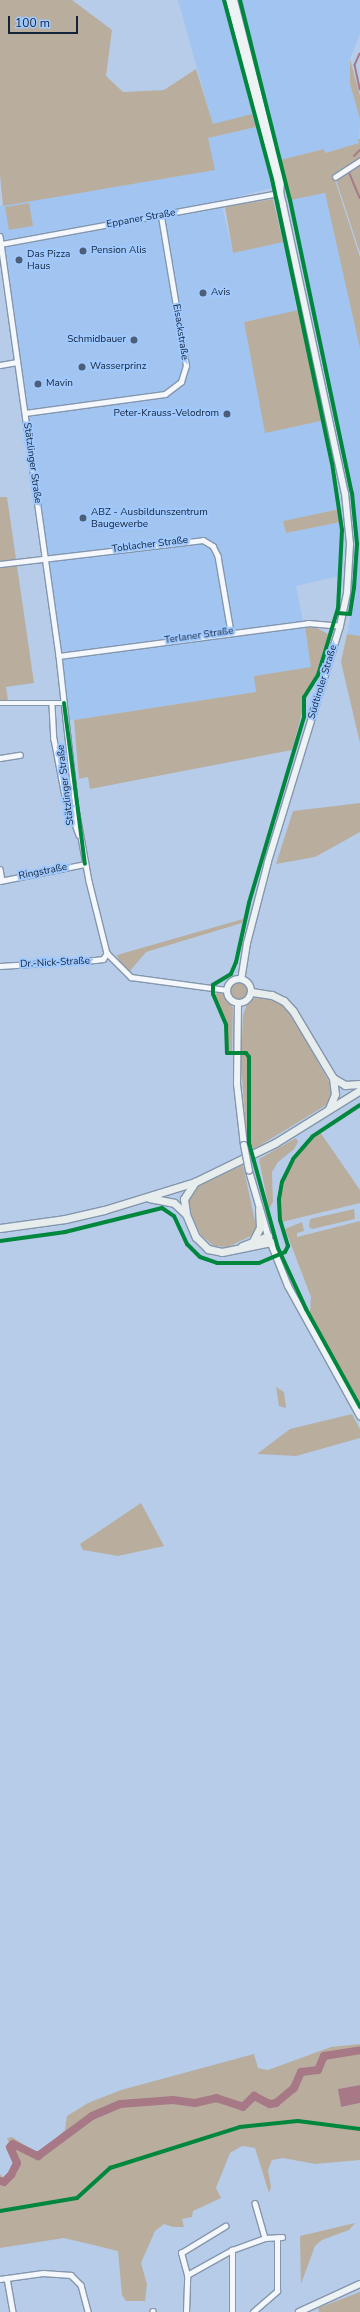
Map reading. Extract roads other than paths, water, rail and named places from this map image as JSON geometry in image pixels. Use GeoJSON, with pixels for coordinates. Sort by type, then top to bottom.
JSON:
{"type":"FeatureCollection","features":[{"type":"Feature","properties":{"kind":"main road","name":"Südtiroler Straße"},"geometry":{"type":"LineString","coordinates":[[229,0],[275,184],[280,193],[346,500],[349,565],[340,626],[268,862],[247,943],[241,978]]}},
{"type":"Feature","properties":{"kind":"main road","name":"Südtiroler Straße"},"geometry":{"type":"LineString","coordinates":[[234,0],[281,182],[280,193]]}},
{"type":"Feature","properties":{"kind":"main road"},"geometry":{"type":"LineString","coordinates":[[238,1003],[230,998],[227,990],[232,981],[241,978],[248,982],[252,992]]}},
{"type":"Feature","properties":{"kind":"main road"},"geometry":{"type":"LineString","coordinates":[[238,1003],[247,1000],[252,992]]}},
{"type":"Feature","properties":{"kind":"main road"},"geometry":{"type":"LineString","coordinates":[[252,992],[272,994],[284,1001],[333,1078],[335,1094],[328,1111]]}},
{"type":"Feature","properties":{"kind":"main road"},"geometry":{"type":"LineString","coordinates":[[238,1003],[237,1059],[244,1145],[259,1208],[291,1293],[360,1416]]}},
{"type":"Feature","properties":{"kind":"main road"},"geometry":{"type":"LineString","coordinates":[[333,1078],[345,1085],[360,1084]]}},
{"type":"Feature","properties":{"kind":"main road"},"geometry":{"type":"LineString","coordinates":[[0,1228],[65,1219],[147,1198],[195,1182],[275,1143],[360,1090]]}},
{"type":"Feature","properties":{"kind":"main road"},"geometry":{"type":"LineString","coordinates":[[195,1182],[184,1199],[186,1214],[196,1237],[208,1249],[233,1251],[270,1239]]}},
{"type":"Feature","properties":{"kind":"main road"},"geometry":{"type":"LineString","coordinates":[[147,1198],[174,1203],[186,1214]]}},
{"type":"Feature","properties":{"kind":"main road"},"geometry":{"type":"LineString","coordinates":[[253,1241],[260,1227],[259,1208]]}},
{"type":"Feature","properties":{"kind":"main road"},"geometry":{"type":"LineString","coordinates":[[233,1251],[253,1241],[270,1239]]}},
{"type":"Feature","properties":{"kind":"main road"},"geometry":{"type":"LineString","coordinates":[[299,2312],[360,2284]]}},
{"type":"Feature","properties":{"kind":"street"},"geometry":{"type":"LineString","coordinates":[[335,177],[360,161]]}},
{"type":"Feature","properties":{"kind":"street","name":"Eppaner Straße"},"geometry":{"type":"LineString","coordinates":[[1,244],[161,216],[280,193]]}},
{"type":"Feature","properties":{"kind":"street","name":"Eisackstraße"},"geometry":{"type":"LineString","coordinates":[[25,413],[165,394],[181,382],[186,366],[161,216]]}},
{"type":"Feature","properties":{"kind":"street","name":"Stätzlinger Straße"},"geometry":{"type":"LineString","coordinates":[[0,236],[59,656],[80,838],[107,953],[121,970],[138,980],[227,990]]}},
{"type":"Feature","properties":{"kind":"street"},"geometry":{"type":"LineString","coordinates":[[0,365],[17,362]]}},
{"type":"Feature","properties":{"kind":"street","name":"Toblacher Straße"},"geometry":{"type":"LineString","coordinates":[[0,564],[203,540],[213,546],[218,556],[231,632]]}},
{"type":"Feature","properties":{"kind":"street","name":"Terlaner Straße"},"geometry":{"type":"LineString","coordinates":[[59,656],[308,622],[340,626]]}},
{"type":"Feature","properties":{"kind":"street"},"geometry":{"type":"LineString","coordinates":[[0,703],[52,705],[64,703]]}},
{"type":"Feature","properties":{"kind":"street","name":"Stätzlinger Straße"},"geometry":{"type":"LineString","coordinates":[[52,705],[54,739],[69,810],[80,838]]}},
{"type":"Feature","properties":{"kind":"street"},"geometry":{"type":"LineString","coordinates":[[0,758],[20,755]]}},
{"type":"Feature","properties":{"kind":"street","name":"Stätzlinger Straße"},"geometry":{"type":"LineString","coordinates":[[69,810],[76,809]]}},
{"type":"Feature","properties":{"kind":"street","name":"Ringstraße"},"geometry":{"type":"LineString","coordinates":[[1,881],[85,864]]}},
{"type":"Feature","properties":{"kind":"street"},"geometry":{"type":"LineString","coordinates":[[0,869],[1,881]]}},
{"type":"Feature","properties":{"kind":"street","name":"Dr.-Nick-Straße"},"geometry":{"type":"LineString","coordinates":[[0,966],[100,960],[107,953]]}},
{"type":"Feature","properties":{"kind":"street"},"geometry":{"type":"LineString","coordinates":[[255,2203],[265,2238]]}},
{"type":"Feature","properties":{"kind":"street"},"geometry":{"type":"LineString","coordinates":[[186,2312],[187,2275],[181,2253],[184,2248],[225,2226]]}},
{"type":"Feature","properties":{"kind":"street"},"geometry":{"type":"LineString","coordinates":[[187,2275],[232,2250],[265,2238],[279,2237],[277,2291],[253,2312]]}},
{"type":"Feature","properties":{"kind":"street"},"geometry":{"type":"LineString","coordinates":[[232,2250],[232,2312]]}},
{"type":"Feature","properties":{"kind":"street"},"geometry":{"type":"LineString","coordinates":[[0,2279],[43,2272],[71,2275],[81,2285],[88,2312]]}},
{"type":"Feature","properties":{"kind":"street"},"geometry":{"type":"LineString","coordinates":[[7,2278],[13,2312]]}},
{"type":"Feature","properties":{"kind":"waterway"},"geometry":{"type":"LineString","coordinates":[[360,54],[355,65],[360,89]]}},
{"type":"Feature","properties":{"kind":"waterway"},"geometry":{"type":"LineString","coordinates":[[354,156],[360,150]]}},
{"type":"Feature","properties":{"kind":"waterway"},"geometry":{"type":"LineString","coordinates":[[350,174],[360,198]]}},
{"type":"Feature","properties":{"kind":"waterway"},"geometry":{"type":"LineString","coordinates":[[0,2181],[4,2182],[11,2175],[17,2163],[10,2147],[13,2144],[38,2156],[92,2116],[120,2104],[173,2100],[195,2103],[216,2098],[243,2107],[254,2096],[270,2104],[276,2103],[294,2088],[301,2072],[318,2070],[324,2056],[360,2050]]}},
{"type":"Feature","properties":{"kind":"place","name":"Pension Alis"},"geometry":{"type":"Point","coordinates":[83,251]}},
{"type":"Feature","properties":{"kind":"place","name":"Das Pizza Haus"},"geometry":{"type":"Point","coordinates":[19,260]}},
{"type":"Feature","properties":{"kind":"place","name":"Avis"},"geometry":{"type":"Point","coordinates":[203,293]}},
{"type":"Feature","properties":{"kind":"place","name":"Schmidbauer"},"geometry":{"type":"Point","coordinates":[134,340]}},
{"type":"Feature","properties":{"kind":"place","name":"Wasserprinz"},"geometry":{"type":"Point","coordinates":[82,367]}},
{"type":"Feature","properties":{"kind":"place","name":"Mavin"},"geometry":{"type":"Point","coordinates":[38,384]}},
{"type":"Feature","properties":{"kind":"place","name":"Peter-Krauss-Velodrom"},"geometry":{"type":"Point","coordinates":[227,414]}},
{"type":"Feature","properties":{"kind":"place","name":"ABZ - Ausbildunszentrum Baugewerbe"},"geometry":{"type":"Point","coordinates":[83,518]}}]}
